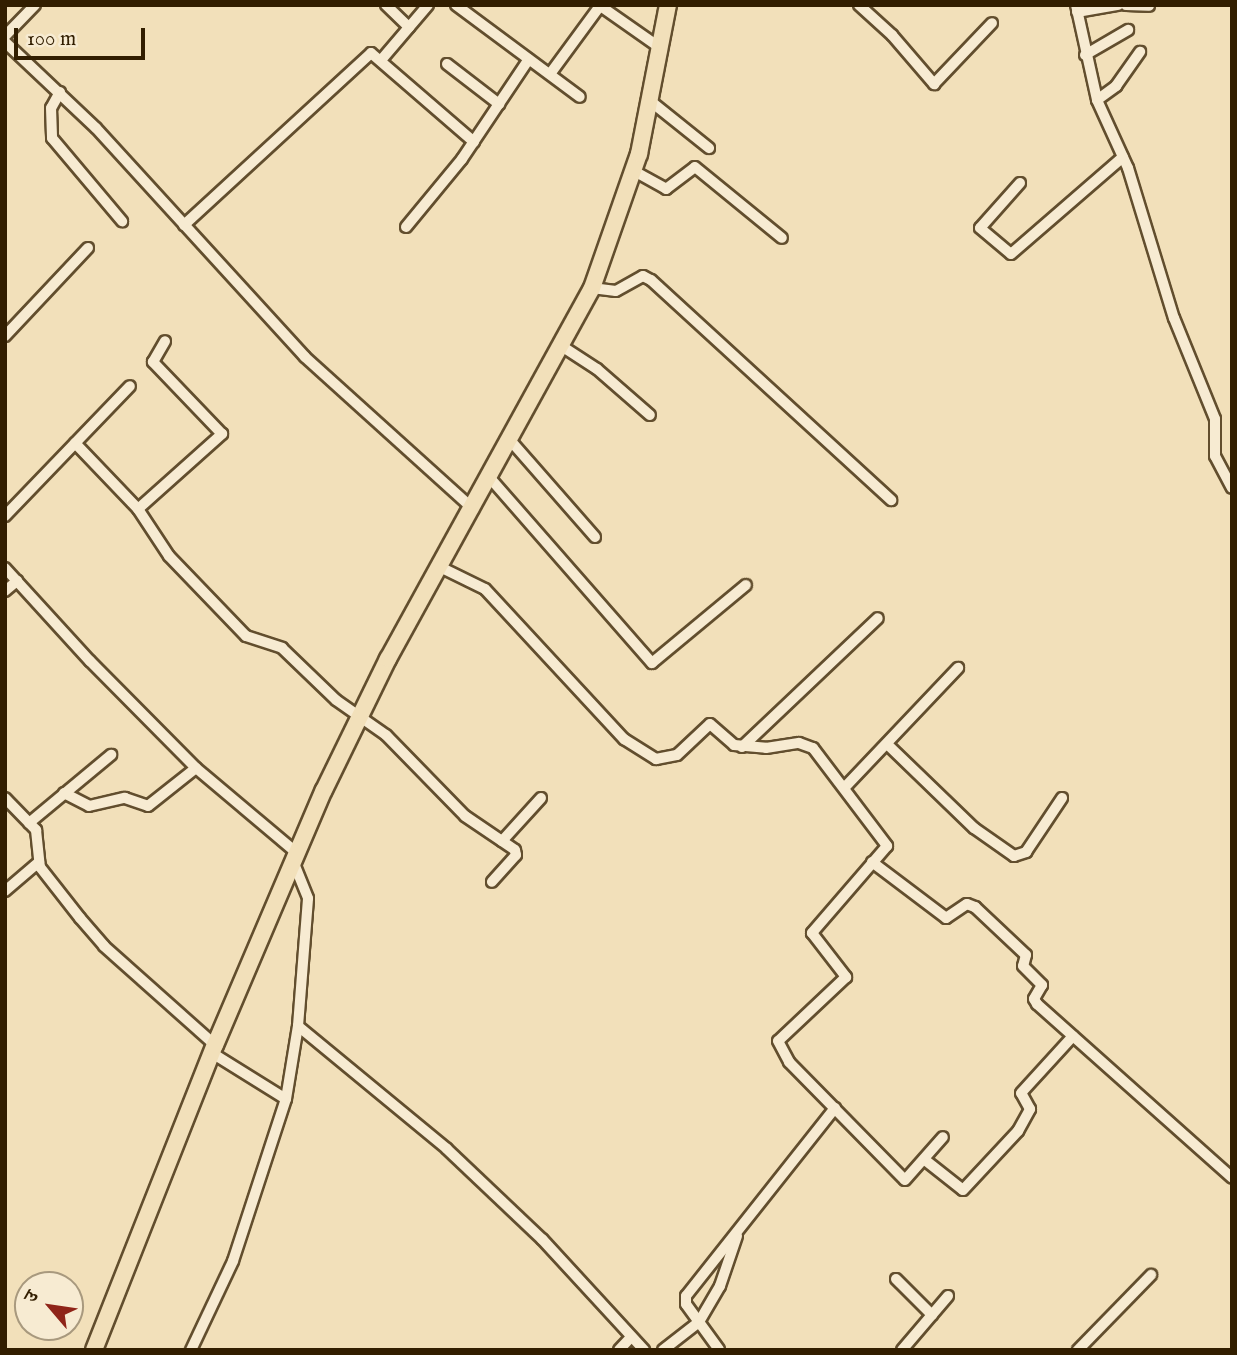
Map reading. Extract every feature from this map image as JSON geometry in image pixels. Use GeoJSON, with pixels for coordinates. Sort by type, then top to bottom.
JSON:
{"type":"FeatureCollection","features":[{"type":"Feature","properties":{"kind":"main road"},"geometry":{"type":"LineString","coordinates":[[93,1350],[213,1049],[360,716],[592,288],[634,171],[668,5]]}},
{"type":"Feature","properties":{"kind":"street"},"geometry":{"type":"LineString","coordinates":[[5,36],[36,5]]}},
{"type":"Feature","properties":{"kind":"street"},"geometry":{"type":"LineString","coordinates":[[386,5],[409,27]]}},
{"type":"Feature","properties":{"kind":"street"},"geometry":{"type":"LineString","coordinates":[[382,59],[428,5]]}},
{"type":"Feature","properties":{"kind":"street"},"geometry":{"type":"LineString","coordinates":[[456,5],[580,97]]}},
{"type":"Feature","properties":{"kind":"street"},"geometry":{"type":"LineString","coordinates":[[859,5],[886,28],[934,84],[992,23]]}},
{"type":"Feature","properties":{"kind":"street"},"geometry":{"type":"LineString","coordinates":[[1118,5],[1076,9],[1084,55],[1097,100],[1123,157],[1174,318],[1214,419],[1215,457],[1232,488]]}},
{"type":"Feature","properties":{"kind":"street"},"geometry":{"type":"LineString","coordinates":[[1126,5],[1149,6]]}},
{"type":"Feature","properties":{"kind":"street"},"geometry":{"type":"LineString","coordinates":[[550,74],[600,6],[659,47]]}},
{"type":"Feature","properties":{"kind":"street"},"geometry":{"type":"LineString","coordinates":[[1084,55],[1128,30]]}},
{"type":"Feature","properties":{"kind":"street"},"geometry":{"type":"LineString","coordinates":[[5,42],[60,92],[305,357],[474,509]]}},
{"type":"Feature","properties":{"kind":"street"},"geometry":{"type":"LineString","coordinates":[[1097,100],[1116,86],[1140,52]]}},
{"type":"Feature","properties":{"kind":"street"},"geometry":{"type":"LineString","coordinates":[[184,225],[367,55],[382,59],[474,142]]}},
{"type":"Feature","properties":{"kind":"street"},"geometry":{"type":"LineString","coordinates":[[406,227],[474,142],[528,59]]}},
{"type":"Feature","properties":{"kind":"street"},"geometry":{"type":"LineString","coordinates":[[447,64],[499,104]]}},
{"type":"Feature","properties":{"kind":"street"},"geometry":{"type":"LineString","coordinates":[[60,92],[51,108],[52,138],[122,221]]}},
{"type":"Feature","properties":{"kind":"street"},"geometry":{"type":"LineString","coordinates":[[649,100],[709,148]]}},
{"type":"Feature","properties":{"kind":"street"},"geometry":{"type":"LineString","coordinates":[[1020,183],[980,228],[1011,254],[1123,157]]}},
{"type":"Feature","properties":{"kind":"street"},"geometry":{"type":"LineString","coordinates":[[634,171],[666,189],[695,167],[782,238]]}},
{"type":"Feature","properties":{"kind":"street"},"geometry":{"type":"LineString","coordinates":[[5,336],[88,248]]}},
{"type":"Feature","properties":{"kind":"street"},"geometry":{"type":"LineString","coordinates":[[592,288],[617,291],[643,276],[651,279],[891,500]]}},
{"type":"Feature","properties":{"kind":"street"},"geometry":{"type":"LineString","coordinates":[[138,509],[222,434],[153,362],[165,341]]}},
{"type":"Feature","properties":{"kind":"street"},"geometry":{"type":"LineString","coordinates":[[560,345],[597,369],[650,415]]}},
{"type":"Feature","properties":{"kind":"street"},"geometry":{"type":"LineString","coordinates":[[5,516],[130,386]]}},
{"type":"Feature","properties":{"kind":"street"},"geometry":{"type":"LineString","coordinates":[[510,440],[595,537]]}},
{"type":"Feature","properties":{"kind":"street"},"geometry":{"type":"LineString","coordinates":[[75,443],[138,509],[169,556],[246,636],[282,648],[360,716],[386,735],[465,816],[517,853],[492,882]]}},
{"type":"Feature","properties":{"kind":"street"},"geometry":{"type":"LineString","coordinates":[[490,478],[652,663],[746,586]]}},
{"type":"Feature","properties":{"kind":"street"},"geometry":{"type":"LineString","coordinates":[[440,567],[491,595],[637,749],[656,759],[670,760],[710,724],[729,742],[742,747],[805,743],[846,786],[864,820],[887,843],[812,933],[846,977],[778,1038],[789,1062],[905,1180],[943,1137]]}},
{"type":"Feature","properties":{"kind":"street"},"geometry":{"type":"LineString","coordinates":[[5,568],[196,768],[296,858],[308,898],[298,1026],[286,1099],[233,1261],[191,1350]]}},
{"type":"Feature","properties":{"kind":"street"},"geometry":{"type":"LineString","coordinates":[[5,592],[17,580]]}},
{"type":"Feature","properties":{"kind":"street"},"geometry":{"type":"LineString","coordinates":[[742,747],[878,618]]}},
{"type":"Feature","properties":{"kind":"street"},"geometry":{"type":"LineString","coordinates":[[846,786],[888,745],[958,668]]}},
{"type":"Feature","properties":{"kind":"street"},"geometry":{"type":"LineString","coordinates":[[888,745],[974,828],[1014,856],[1026,852],[1062,798]]}},
{"type":"Feature","properties":{"kind":"street"},"geometry":{"type":"LineString","coordinates":[[29,823],[111,755]]}},
{"type":"Feature","properties":{"kind":"street"},"geometry":{"type":"LineString","coordinates":[[64,793],[89,806],[125,799],[148,806],[196,768]]}},
{"type":"Feature","properties":{"kind":"street"},"geometry":{"type":"LineString","coordinates":[[5,798],[29,823],[40,841],[39,862],[104,946],[213,1049],[286,1099]]}},
{"type":"Feature","properties":{"kind":"street"},"geometry":{"type":"LineString","coordinates":[[502,841],[541,798]]}},
{"type":"Feature","properties":{"kind":"street"},"geometry":{"type":"LineString","coordinates":[[5,891],[39,862]]}},
{"type":"Feature","properties":{"kind":"street"},"geometry":{"type":"LineString","coordinates":[[872,862],[946,918],[967,904],[975,907],[1026,955],[1023,966],[1042,985],[1035,1002],[1232,1178]]}},
{"type":"Feature","properties":{"kind":"street"},"geometry":{"type":"LineString","coordinates":[[298,1026],[447,1149],[542,1239],[644,1350]]}},
{"type":"Feature","properties":{"kind":"street"},"geometry":{"type":"LineString","coordinates":[[925,1160],[963,1190],[1018,1131],[1030,1109],[1021,1093],[1073,1036]]}},
{"type":"Feature","properties":{"kind":"street"},"geometry":{"type":"LineString","coordinates":[[719,1350],[686,1304],[686,1296],[737,1236],[835,1108]]}},
{"type":"Feature","properties":{"kind":"street"},"geometry":{"type":"LineString","coordinates":[[663,1350],[699,1322],[720,1286],[737,1236]]}},
{"type":"Feature","properties":{"kind":"street"},"geometry":{"type":"LineString","coordinates":[[1078,1350],[1151,1275]]}},
{"type":"Feature","properties":{"kind":"street"},"geometry":{"type":"LineString","coordinates":[[896,1279],[932,1315]]}},
{"type":"Feature","properties":{"kind":"street"},"geometry":{"type":"LineString","coordinates":[[908,1348],[948,1296]]}},
{"type":"Feature","properties":{"kind":"street"},"geometry":{"type":"LineString","coordinates":[[619,1350],[631,1337]]}}]}
